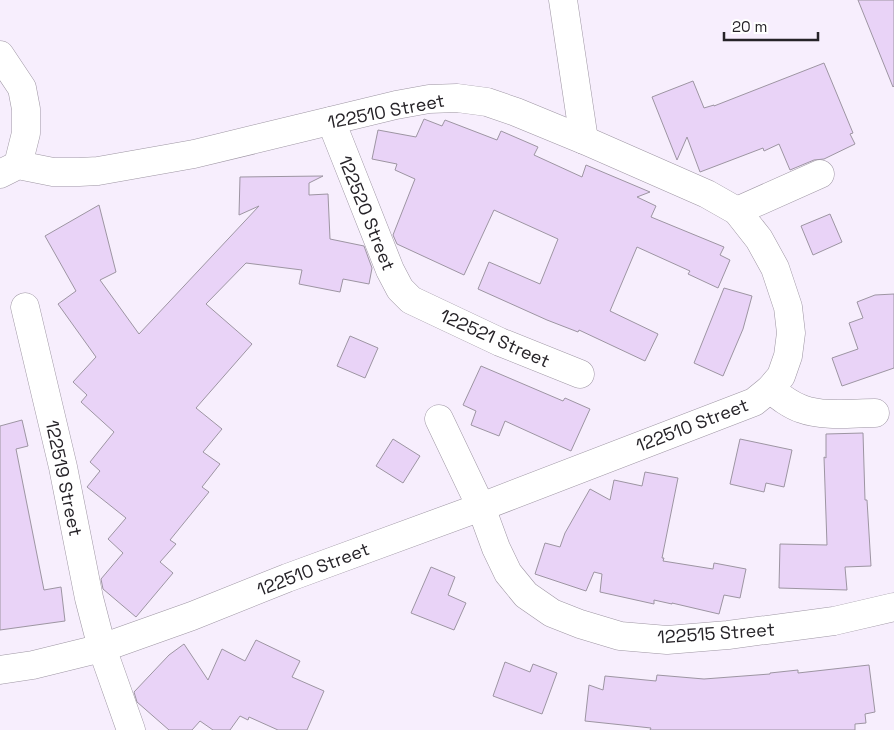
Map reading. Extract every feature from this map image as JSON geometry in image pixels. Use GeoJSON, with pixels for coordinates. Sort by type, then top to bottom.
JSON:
{"type":"FeatureCollection","features":[{"type":"Feature","properties":{"kind":"street"},"geometry":{"type":"LineString","coordinates":[[563,0],[584,140]]}},
{"type":"Feature","properties":{"kind":"street","name":"122510 Street"},"geometry":{"type":"LineString","coordinates":[[0,55],[22,88],[26,109],[26,133],[9,170],[53,172],[98,171],[194,154],[429,99],[457,98],[487,102],[509,109],[707,194],[737,211],[759,239],[775,268],[788,307],[791,333],[788,356],[781,376],[754,402],[286,578],[192,616],[102,648],[33,665],[0,670]]}},
{"type":"Feature","properties":{"kind":"street","name":"122520 Street"},"geometry":{"type":"LineString","coordinates":[[331,121],[390,270],[400,289],[411,300]]}},
{"type":"Feature","properties":{"kind":"street"},"geometry":{"type":"LineString","coordinates":[[737,211],[820,174]]}},
{"type":"Feature","properties":{"kind":"street","name":"122521 Street"},"geometry":{"type":"LineString","coordinates":[[411,300],[500,342],[580,374]]}},
{"type":"Feature","properties":{"kind":"street","name":"122519 Street"},"geometry":{"type":"LineString","coordinates":[[25,307],[62,467],[89,598],[102,648],[131,730]]}},
{"type":"Feature","properties":{"kind":"street"},"geometry":{"type":"LineString","coordinates":[[770,388],[785,401],[815,413],[876,412]]}},
{"type":"Feature","properties":{"kind":"street"},"geometry":{"type":"LineString","coordinates":[[439,418],[480,506]]}},
{"type":"Feature","properties":{"kind":"street","name":"122515 Street"},"geometry":{"type":"LineString","coordinates":[[480,506],[508,573],[526,595],[552,613],[620,636],[666,640],[728,635],[834,621],[894,607]]}},
{"type":"Feature","properties":{"kind":"building"},"geometry":{"type":"Polygon","coordinates":[[[858,0],[894,0],[893,87],[858,0]]]}},
{"type":"Feature","properties":{"kind":"building"},"geometry":{"type":"Polygon","coordinates":[[[824,63],[853,133],[850,134],[855,144],[824,159],[814,160],[790,170],[779,144],[764,151],[763,148],[700,172],[687,137],[677,160],[652,97],[693,81],[704,108],[714,106],[824,63]]]}},
{"type":"Feature","properties":{"kind":"building"},"geometry":{"type":"Polygon","coordinates":[[[424,119],[442,126],[445,120],[497,140],[501,131],[538,147],[534,155],[582,177],[586,165],[650,192],[637,197],[656,206],[651,217],[724,247],[720,255],[730,260],[718,288],[688,274],[690,271],[637,247],[610,311],[658,334],[645,361],[579,330],[578,332],[547,320],[478,289],[489,262],[540,284],[558,239],[494,210],[464,275],[397,244],[393,235],[415,179],[395,170],[397,164],[372,159],[378,130],[416,137],[424,119]]]}},
{"type":"Feature","properties":{"kind":"building"},"geometry":{"type":"Polygon","coordinates":[[[323,176],[309,183],[309,195],[328,194],[330,239],[364,246],[372,268],[369,284],[343,279],[340,292],[299,284],[302,270],[246,263],[206,304],[252,344],[196,408],[222,429],[203,452],[220,464],[202,487],[209,492],[170,540],[176,544],[160,562],[173,573],[136,617],[103,589],[101,579],[123,553],[108,539],[126,518],[87,487],[100,471],[90,462],[114,432],[81,402],[87,395],[73,382],[96,357],[58,304],[76,291],[45,236],[99,205],[116,272],[100,280],[139,334],[259,206],[239,215],[240,177],[323,176]]]}},
{"type":"Feature","properties":{"kind":"building"},"geometry":{"type":"Polygon","coordinates":[[[830,214],[842,242],[813,255],[801,226],[830,214]]]}},
{"type":"Feature","properties":{"kind":"building"},"geometry":{"type":"Polygon","coordinates":[[[724,288],[752,296],[743,329],[723,376],[694,363],[724,288]]]}},
{"type":"Feature","properties":{"kind":"building"},"geometry":{"type":"Polygon","coordinates":[[[894,294],[894,368],[842,386],[832,358],[858,349],[849,323],[863,318],[857,302],[875,295],[894,294]]]}},
{"type":"Feature","properties":{"kind":"building"},"geometry":{"type":"Polygon","coordinates":[[[350,336],[378,348],[365,378],[337,366],[350,336]]]}},
{"type":"Feature","properties":{"kind":"building"},"geometry":{"type":"Polygon","coordinates":[[[481,366],[563,401],[565,398],[590,409],[571,451],[505,421],[499,436],[471,425],[476,411],[463,405],[481,366]]]}},
{"type":"Feature","properties":{"kind":"building"},"geometry":{"type":"Polygon","coordinates":[[[22,420],[28,446],[16,449],[44,590],[61,587],[65,621],[0,630],[0,426],[22,420]]]}},
{"type":"Feature","properties":{"kind":"building"},"geometry":{"type":"Polygon","coordinates":[[[863,433],[865,500],[867,500],[871,566],[845,567],[847,590],[779,588],[780,544],[827,545],[824,457],[826,458],[826,434],[863,433]]]}},
{"type":"Feature","properties":{"kind":"building"},"geometry":{"type":"Polygon","coordinates":[[[393,439],[420,456],[403,483],[376,466],[393,439]]]}},
{"type":"Feature","properties":{"kind":"building"},"geometry":{"type":"Polygon","coordinates":[[[740,439],[792,450],[784,487],[766,483],[764,492],[730,484],[740,439]]]}},
{"type":"Feature","properties":{"kind":"building"},"geometry":{"type":"Polygon","coordinates":[[[645,472],[678,478],[662,558],[664,558],[663,561],[713,569],[714,563],[746,569],[740,598],[724,595],[719,614],[672,603],[654,600],[654,604],[600,592],[602,574],[594,572],[586,591],[535,574],[545,543],[560,547],[565,533],[590,489],[610,500],[614,480],[642,486],[645,472]]]}},
{"type":"Feature","properties":{"kind":"building"},"geometry":{"type":"Polygon","coordinates":[[[431,567],[455,577],[448,595],[466,603],[454,630],[411,613],[431,567]]]}},
{"type":"Feature","properties":{"kind":"building"},"geometry":{"type":"Polygon","coordinates":[[[256,640],[300,661],[292,677],[324,691],[307,730],[278,730],[249,717],[248,720],[240,716],[230,730],[213,730],[200,721],[192,730],[169,730],[137,702],[134,692],[169,655],[184,644],[208,680],[222,649],[245,661],[256,640]]]}},
{"type":"Feature","properties":{"kind":"building"},"geometry":{"type":"Polygon","coordinates":[[[505,662],[530,672],[533,664],[557,673],[542,714],[493,696],[505,662]]]}},
{"type":"Feature","properties":{"kind":"building"},"geometry":{"type":"Polygon","coordinates":[[[869,665],[875,712],[865,714],[866,723],[855,724],[855,730],[650,730],[651,728],[585,721],[589,685],[603,690],[605,676],[656,681],[657,675],[704,679],[798,670],[798,673],[869,665]]]}}]}
